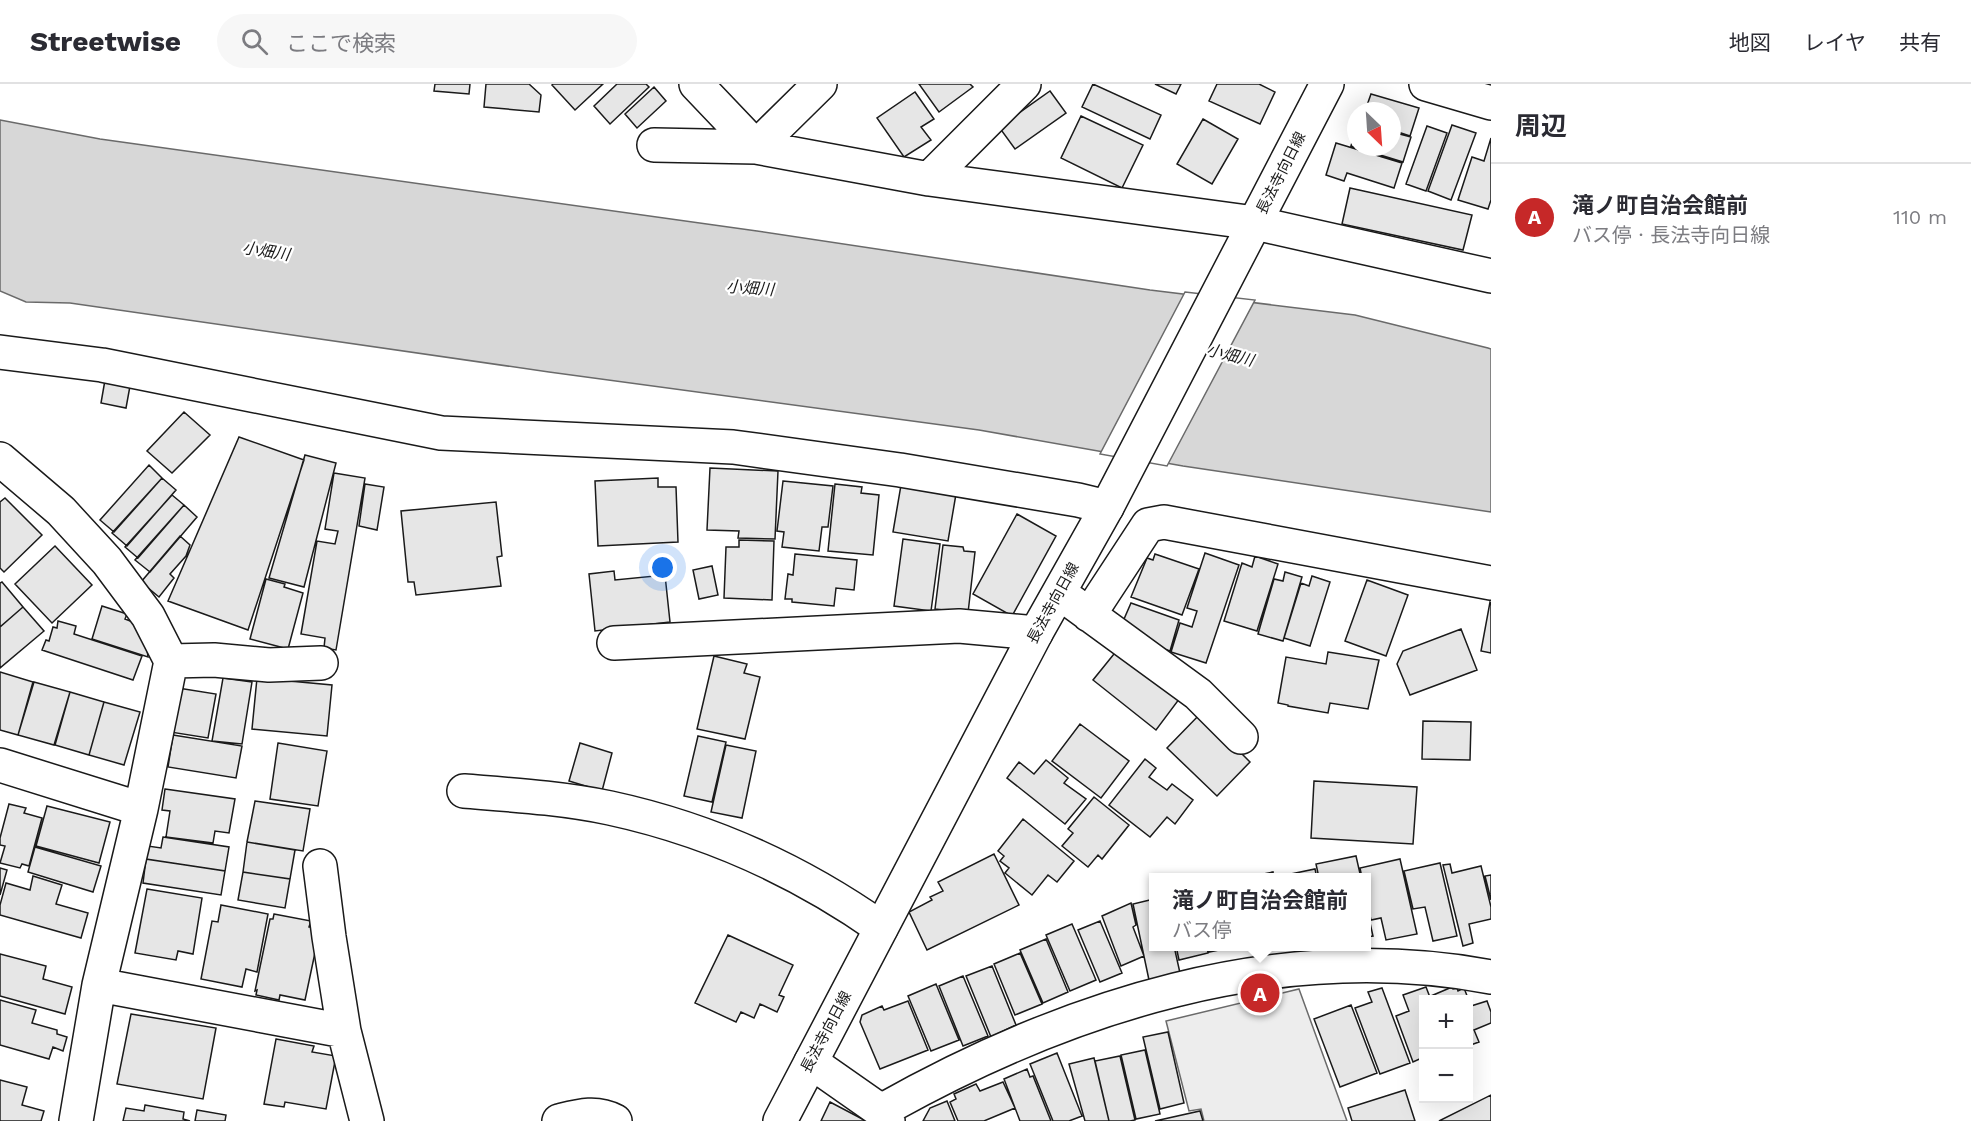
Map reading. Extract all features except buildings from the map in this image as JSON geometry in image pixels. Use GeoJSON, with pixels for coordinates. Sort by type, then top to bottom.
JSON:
{"type":"FeatureCollection","features":[{"type":"Feature","properties":{"kind":"street"},"geometry":{"type":"LineString","coordinates":[[696,84],[756,147]]}},
{"type":"Feature","properties":{"kind":"street"},"geometry":{"type":"LineString","coordinates":[[756,147],[820,84]]}},
{"type":"Feature","properties":{"kind":"street"},"geometry":{"type":"LineString","coordinates":[[929,179],[1024,84]]}},
{"type":"Feature","properties":{"kind":"street","name":"長法寺向日線"},"geometry":{"type":"LineString","coordinates":[[780,1121],[1036,633],[1107,507],[1326,84]]}},
{"type":"Feature","properties":{"kind":"street"},"geometry":{"type":"LineString","coordinates":[[1426,84],[1491,103]]}},
{"type":"Feature","properties":{"kind":"street"},"geometry":{"type":"LineString","coordinates":[[654,145],[756,147],[929,179],[1255,223],[1491,276]]}},
{"type":"Feature","properties":{"kind":"street"},"geometry":{"type":"LineString","coordinates":[[4,360],[102,365],[441,433],[734,447],[900,470],[1107,507]]}},
{"type":"Feature","properties":{"kind":"street"},"geometry":{"type":"LineString","coordinates":[[0,459],[61,512],[107,561],[148,616],[171,661],[141,809],[99,985],[76,1121]]}},
{"type":"Feature","properties":{"kind":"street"},"geometry":{"type":"LineString","coordinates":[[1089,615],[1148,525],[1164,522],[1491,583]]}},
{"type":"Feature","properties":{"kind":"street"},"geometry":{"type":"LineString","coordinates":[[1059,591],[1198,694],[1241,737]]}},
{"type":"Feature","properties":{"kind":"street"},"geometry":{"type":"LineString","coordinates":[[614,643],[959,626],[1036,633]]}},
{"type":"Feature","properties":{"kind":"street"},"geometry":{"type":"LineString","coordinates":[[171,661],[214,660],[269,665],[321,663]]}},
{"type":"Feature","properties":{"kind":"street"},"geometry":{"type":"LineString","coordinates":[[0,765],[141,809]]}},
{"type":"Feature","properties":{"kind":"street"},"geometry":{"type":"LineString","coordinates":[[464,791],[536,796],[611,808],[683,829],[719,841],[788,872],[845,904],[881,928]]}},
{"type":"Feature","properties":{"kind":"street"},"geometry":{"type":"LineString","coordinates":[[320,866],[344,1031],[367,1121]]}},
{"type":"Feature","properties":{"kind":"street"},"geometry":{"type":"LineString","coordinates":[[811,1062],[884,1116],[951,1073],[1024,1040],[1099,1012],[1222,979],[1269,971],[1363,964],[1457,970],[1491,977]]}},
{"type":"Feature","properties":{"kind":"street"},"geometry":{"type":"LineString","coordinates":[[99,985],[344,1031]]}},
{"type":"Feature","properties":{"kind":"street"},"geometry":{"type":"LineString","coordinates":[[559,1121],[588,1114],[604,1115],[615,1121]]}},
{"type":"Feature","properties":{"kind":"shaded area"},"geometry":{"type":"Polygon","coordinates":[[[1299,989],[1347,1121],[1204,1121],[1201,1109],[1189,1111],[1166,1021],[1299,989]]]}},
{"type":"Feature","properties":{"kind":"water","name":"小畑川"},"geometry":{"type":"Polygon","coordinates":[[[0,120],[100,139],[757,231],[1150,290],[1355,315],[1488,348],[1491,349],[1491,512],[1183,466],[979,430],[549,372],[70,303],[26,302],[0,291],[0,120]]]}},
{"type":"Feature","properties":{"kind":"pier"},"geometry":{"type":"Polygon","coordinates":[[[1185,292],[1255,300],[1167,466],[1100,454],[1185,292]]]}},
{"type":"Feature","properties":{"kind":"place","name":"滝ノ町自治会館前"},"geometry":{"type":"Point","coordinates":[1260,993]}}]}
